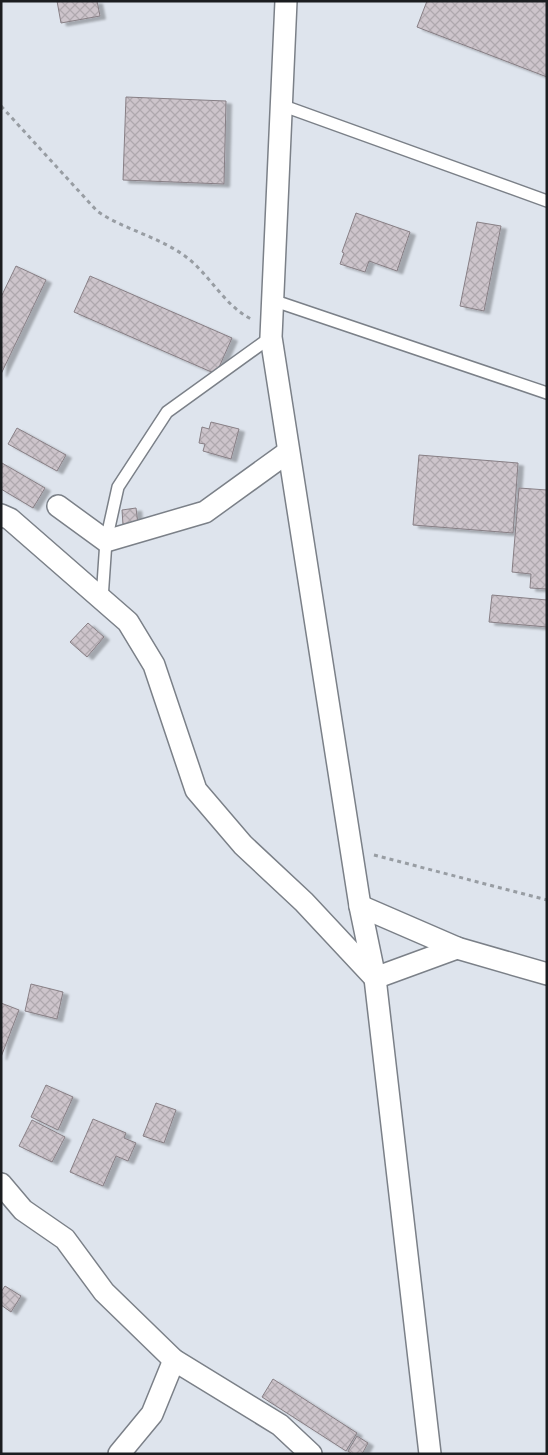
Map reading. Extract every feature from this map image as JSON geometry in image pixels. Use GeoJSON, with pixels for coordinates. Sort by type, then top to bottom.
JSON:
{"type":"FeatureCollection","features":[{"type":"Feature","properties":{"kind":"street"},"geometry":{"type":"LineString","coordinates":[[286,1],[271,333],[360,906],[375,978],[430,1454]]}},
{"type":"Feature","properties":{"kind":"street"},"geometry":{"type":"LineString","coordinates":[[58,506],[106,541],[205,512],[288,452]]}},
{"type":"Feature","properties":{"kind":"street"},"geometry":{"type":"LineString","coordinates":[[1,515],[10,519],[128,622],[154,665],[196,790],[243,845],[304,902],[375,978]]}},
{"type":"Feature","properties":{"kind":"street"},"geometry":{"type":"LineString","coordinates":[[360,906],[457,948],[547,974]]}},
{"type":"Feature","properties":{"kind":"street"},"geometry":{"type":"LineString","coordinates":[[375,978],[457,948]]}},
{"type":"Feature","properties":{"kind":"street"},"geometry":{"type":"LineString","coordinates":[[1,1184],[23,1210],[65,1239],[104,1292],[174,1360],[280,1426],[311,1454]]}},
{"type":"Feature","properties":{"kind":"street"},"geometry":{"type":"LineString","coordinates":[[119,1454],[152,1414],[174,1360]]}},
{"type":"Feature","properties":{"kind":"lane"},"geometry":{"type":"LineString","coordinates":[[281,105],[547,201]]}},
{"type":"Feature","properties":{"kind":"lane"},"geometry":{"type":"LineString","coordinates":[[272,300],[547,393]]}},
{"type":"Feature","properties":{"kind":"lane"},"geometry":{"type":"LineString","coordinates":[[102,599],[106,541],[118,487],[167,412],[271,333]]}},
{"type":"Feature","properties":{"kind":"path"},"geometry":{"type":"LineString","coordinates":[[1,106],[97,211],[111,221],[181,253],[202,269],[233,308],[271,333]]}},
{"type":"Feature","properties":{"kind":"path"},"geometry":{"type":"LineString","coordinates":[[352,849],[547,900]]}},
{"type":"Feature","properties":{"kind":"building"},"geometry":{"type":"Polygon","coordinates":[[[57,1],[97,1],[100,16],[61,23],[57,1]]]}},
{"type":"Feature","properties":{"kind":"building"},"geometry":{"type":"Polygon","coordinates":[[[427,1],[547,1],[547,77],[417,27],[427,1]]]}},
{"type":"Feature","properties":{"kind":"building"},"geometry":{"type":"Polygon","coordinates":[[[126,97],[226,101],[224,184],[123,180],[126,97]]]}},
{"type":"Feature","properties":{"kind":"building"},"geometry":{"type":"Polygon","coordinates":[[[356,213],[410,232],[397,271],[369,261],[365,272],[340,264],[344,253],[342,252],[356,213]]]}},
{"type":"Feature","properties":{"kind":"building"},"geometry":{"type":"Polygon","coordinates":[[[477,222],[501,226],[484,311],[460,306],[477,222]]]}},
{"type":"Feature","properties":{"kind":"building"},"geometry":{"type":"Polygon","coordinates":[[[16,266],[46,280],[1,374],[1,297],[16,266]]]}},
{"type":"Feature","properties":{"kind":"building"},"geometry":{"type":"Polygon","coordinates":[[[90,276],[232,338],[216,374],[74,312],[90,276]]]}},
{"type":"Feature","properties":{"kind":"building"},"geometry":{"type":"Polygon","coordinates":[[[211,422],[239,429],[231,459],[203,451],[205,444],[199,443],[202,427],[209,429],[211,422]]]}},
{"type":"Feature","properties":{"kind":"building"},"geometry":{"type":"Polygon","coordinates":[[[17,428],[66,455],[57,471],[8,444],[17,428]]]}},
{"type":"Feature","properties":{"kind":"building"},"geometry":{"type":"Polygon","coordinates":[[[419,455],[518,463],[513,533],[413,525],[419,455]]]}},
{"type":"Feature","properties":{"kind":"building"},"geometry":{"type":"Polygon","coordinates":[[[2,463],[45,488],[33,508],[1,489],[2,463]]]}},
{"type":"Feature","properties":{"kind":"building"},"geometry":{"type":"Polygon","coordinates":[[[519,488],[547,490],[547,589],[530,588],[531,574],[512,572],[519,488]]]}},
{"type":"Feature","properties":{"kind":"building"},"geometry":{"type":"Polygon","coordinates":[[[136,508],[138,524],[123,525],[122,510],[136,508]]]}},
{"type":"Feature","properties":{"kind":"building"},"geometry":{"type":"Polygon","coordinates":[[[492,595],[547,600],[547,627],[489,622],[492,595]]]}},
{"type":"Feature","properties":{"kind":"building"},"geometry":{"type":"Polygon","coordinates":[[[88,623],[104,637],[87,657],[70,642],[88,623]]]}},
{"type":"Feature","properties":{"kind":"building"},"geometry":{"type":"Polygon","coordinates":[[[31,984],[63,992],[57,1019],[25,1011],[31,984]]]}},
{"type":"Feature","properties":{"kind":"building"},"geometry":{"type":"Polygon","coordinates":[[[1,1003],[19,1010],[1,1057],[1,1003]]]}},
{"type":"Feature","properties":{"kind":"building"},"geometry":{"type":"Polygon","coordinates":[[[46,1085],[73,1097],[58,1130],[31,1117],[46,1085]]]}},
{"type":"Feature","properties":{"kind":"building"},"geometry":{"type":"Polygon","coordinates":[[[156,1103],[176,1110],[164,1143],[143,1136],[156,1103]]]}},
{"type":"Feature","properties":{"kind":"building"},"geometry":{"type":"Polygon","coordinates":[[[93,1119],[126,1133],[124,1138],[136,1143],[128,1161],[116,1156],[103,1186],[70,1172],[93,1119]]]}},
{"type":"Feature","properties":{"kind":"building"},"geometry":{"type":"Polygon","coordinates":[[[32,1120],[65,1137],[52,1162],[19,1146],[32,1120]]]}},
{"type":"Feature","properties":{"kind":"building"},"geometry":{"type":"Polygon","coordinates":[[[5,1286],[21,1296],[11,1312],[1,1305],[1,1292],[5,1286]]]}},
{"type":"Feature","properties":{"kind":"building"},"geometry":{"type":"Polygon","coordinates":[[[273,1379],[357,1433],[346,1451],[262,1397],[273,1379]]]}},
{"type":"Feature","properties":{"kind":"building"},"geometry":{"type":"Polygon","coordinates":[[[357,1436],[368,1443],[362,1454],[352,1454],[348,1451],[357,1436]]]}}]}
